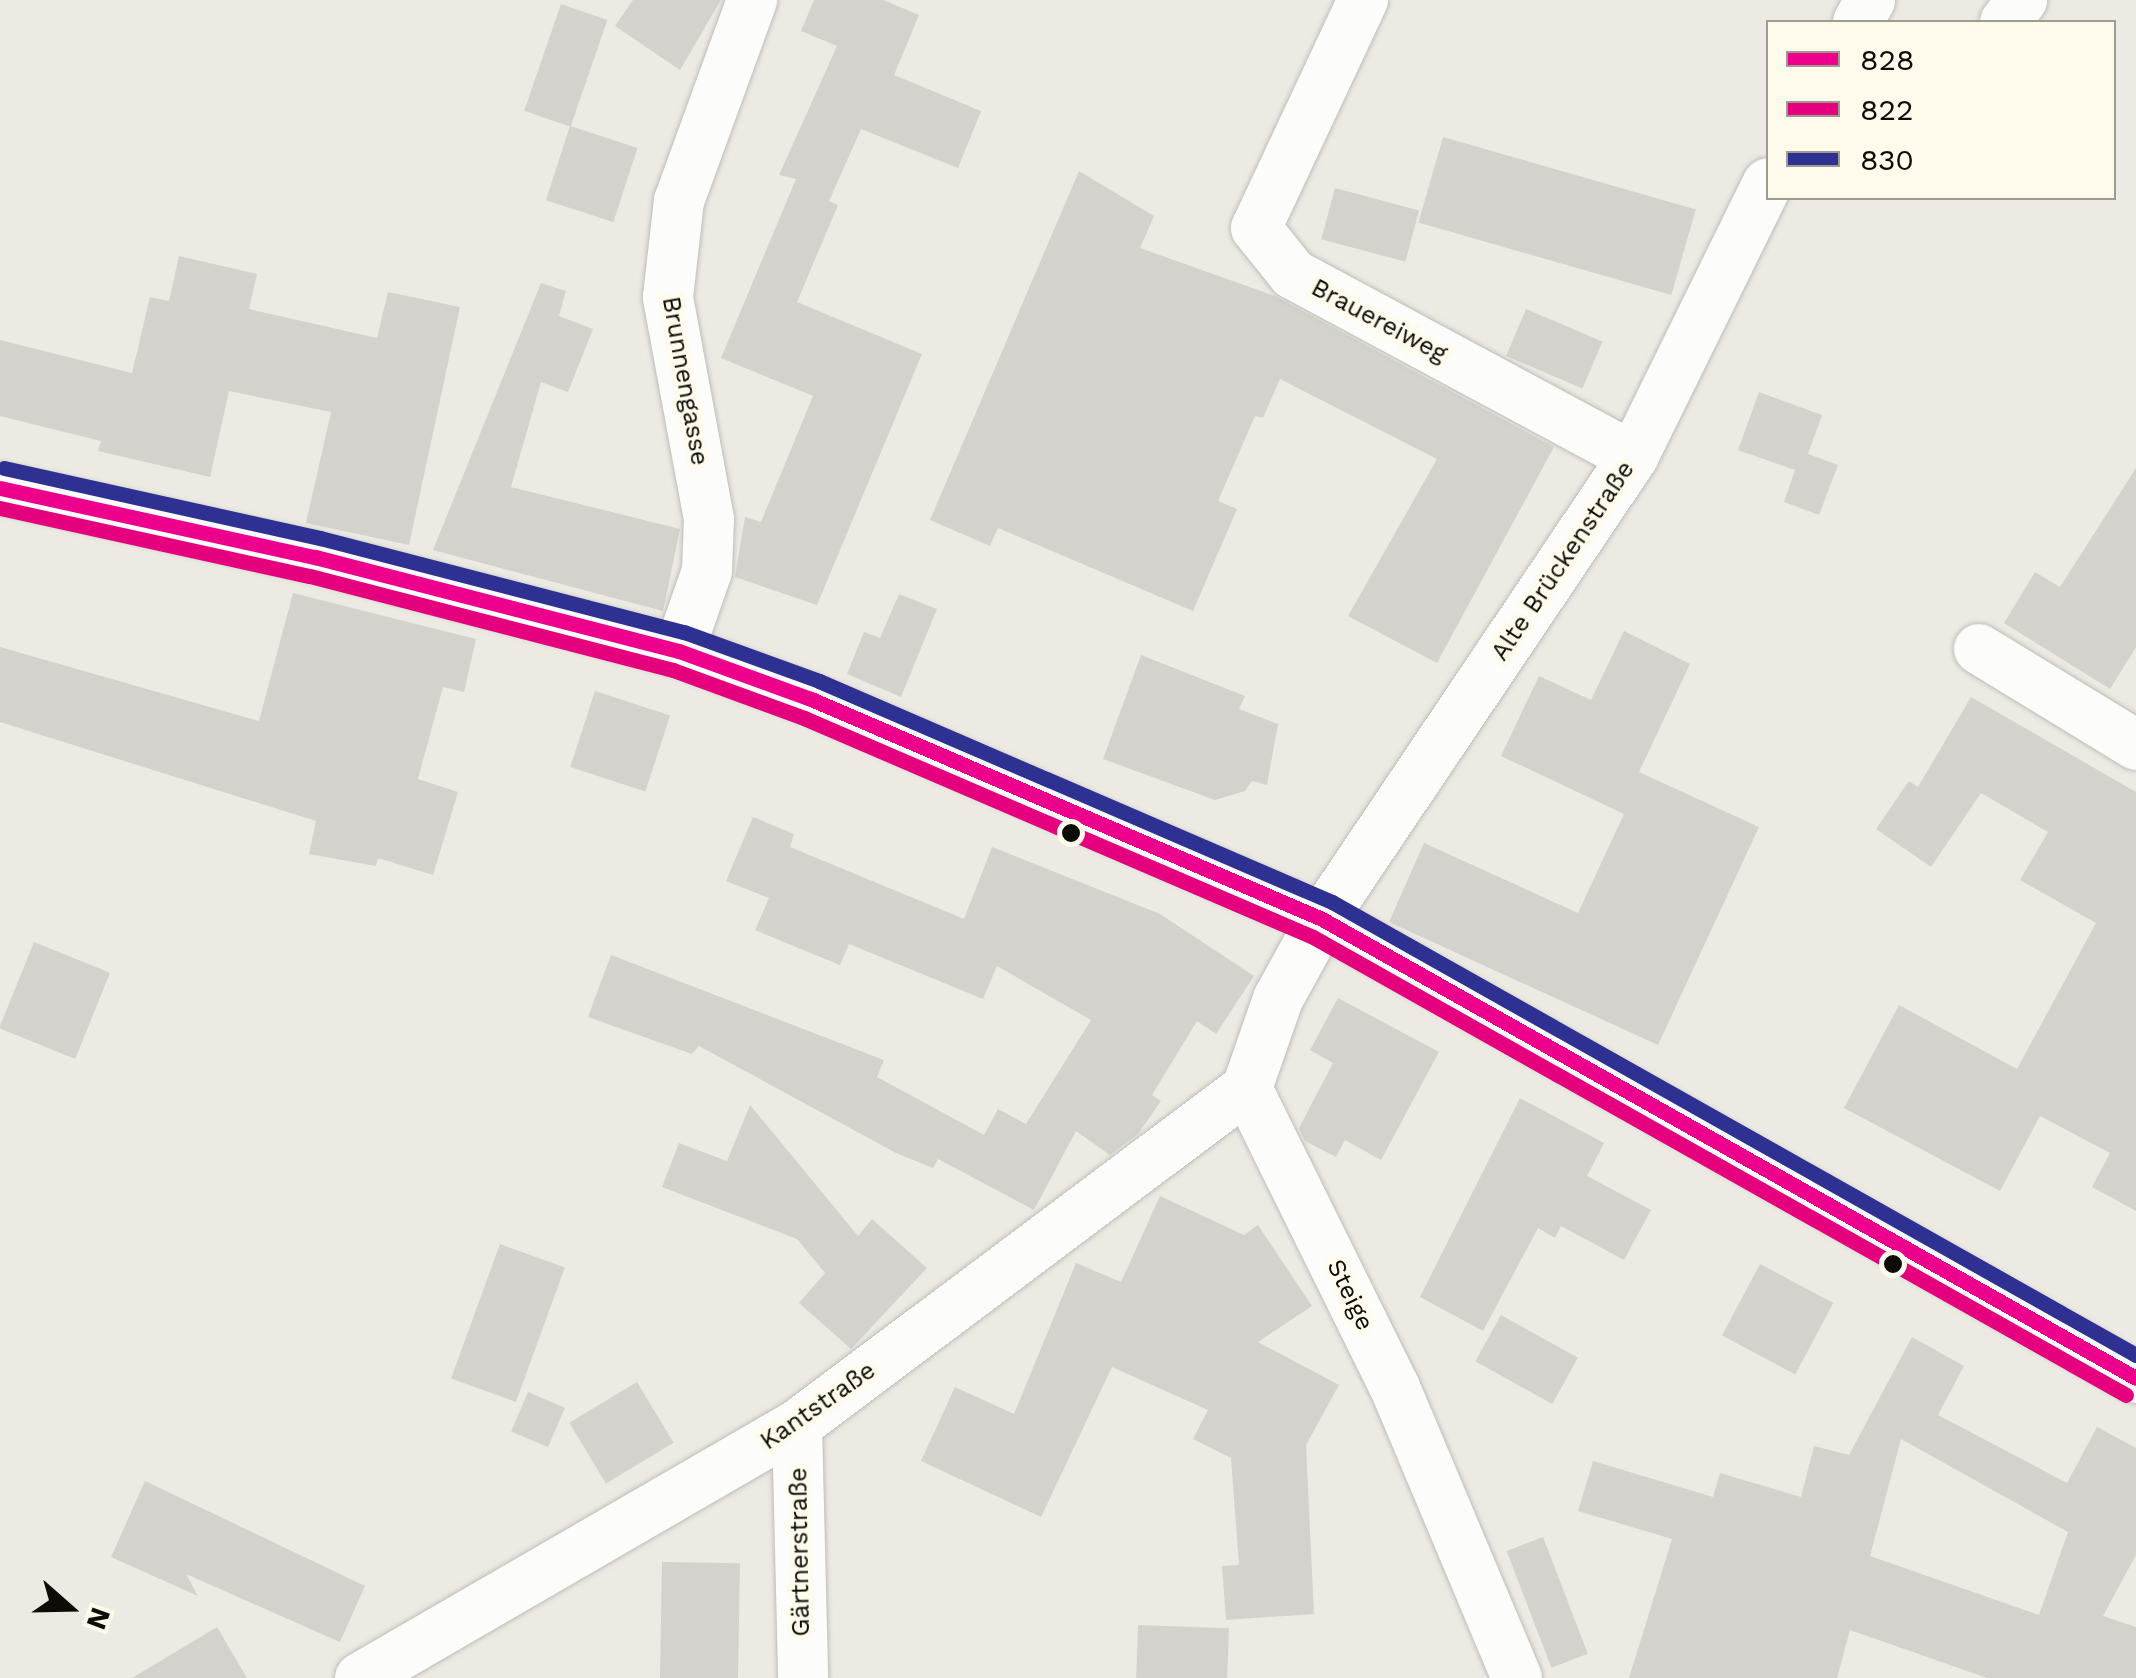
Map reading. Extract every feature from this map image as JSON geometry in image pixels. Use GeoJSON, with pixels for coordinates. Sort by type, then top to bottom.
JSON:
{"type":"FeatureCollection","features":[{"type":"Feature","properties":{"kind":"street","name":"Brunnengasse"},"geometry":{"type":"LineString","coordinates":[[680,650],[706,571],[709,519],[668,296],[679,202],[752,0]]}},
{"type":"Feature","properties":{"kind":"street","name":"Brauereiweg"},"geometry":{"type":"LineString","coordinates":[[1363,0],[1256,228],[1294,274],[1634,458]]}},
{"type":"Feature","properties":{"kind":"street"},"geometry":{"type":"LineString","coordinates":[[2007,20],[2022,0]]}},
{"type":"Feature","properties":{"kind":"street","name":"Alte Brückenstraße"},"geometry":{"type":"LineString","coordinates":[[1322,918],[1634,458],[1765,194]]}},
{"type":"Feature","properties":{"kind":"street"},"geometry":{"type":"LineString","coordinates":[[0,488],[315,557],[680,650],[932,749],[1322,918],[2136,1378]]}},
{"type":"Feature","properties":{"kind":"street"},"geometry":{"type":"LineString","coordinates":[[1979,649],[2136,745]]}},
{"type":"Feature","properties":{"kind":"street"},"geometry":{"type":"LineString","coordinates":[[1247,1088],[1278,999],[1322,918]]}},
{"type":"Feature","properties":{"kind":"street","name":"Kantstraße"},"geometry":{"type":"LineString","coordinates":[[376,1673],[798,1425],[1247,1088]]}},
{"type":"Feature","properties":{"kind":"street","name":"Steige"},"geometry":{"type":"LineString","coordinates":[[1247,1088],[1395,1388],[1517,1678]]}},
{"type":"Feature","properties":{"kind":"street","name":"Gärtnerstraße"},"geometry":{"type":"LineString","coordinates":[[798,1425],[803,1678]]}},
{"type":"Feature","properties":{"kind":"building"},"geometry":{"type":"Polygon","coordinates":[[[633,0],[721,0],[680,70],[615,26],[633,0]]]}},
{"type":"Feature","properties":{"kind":"building"},"geometry":{"type":"Polygon","coordinates":[[[814,0],[883,0],[919,15],[894,75],[981,111],[958,168],[861,129],[829,201],[838,205],[797,302],[922,354],[817,605],[735,577],[745,517],[761,522],[813,396],[721,358],[796,179],[779,175],[837,46],[801,31],[814,0]]]}},
{"type":"Feature","properties":{"kind":"building"},"geometry":{"type":"Polygon","coordinates":[[[561,4],[607,20],[571,127],[524,111],[561,4]]]}},
{"type":"Feature","properties":{"kind":"building"},"geometry":{"type":"Polygon","coordinates":[[[570,126],[638,148],[613,222],[546,200],[570,126]]]}},
{"type":"Feature","properties":{"kind":"building"},"geometry":{"type":"Polygon","coordinates":[[[1443,137],[1696,209],[1671,295],[1418,223],[1443,137]]]}},
{"type":"Feature","properties":{"kind":"building"},"geometry":{"type":"Polygon","coordinates":[[[1079,171],[1154,216],[1140,248],[1275,296],[1554,447],[1437,663],[1348,616],[1437,459],[1280,379],[1263,418],[1255,416],[1218,501],[1237,509],[1193,611],[998,528],[990,546],[930,520],[1079,171]]]}},
{"type":"Feature","properties":{"kind":"building"},"geometry":{"type":"Polygon","coordinates":[[[1335,188],[1419,211],[1405,262],[1321,239],[1335,188]]]}},
{"type":"Feature","properties":{"kind":"building"},"geometry":{"type":"Polygon","coordinates":[[[179,256],[257,274],[249,309],[377,338],[388,292],[460,307],[409,545],[306,523],[331,412],[229,391],[210,477],[98,451],[101,441],[0,416],[0,340],[132,373],[150,297],[169,301],[179,256]]]}},
{"type":"Feature","properties":{"kind":"building"},"geometry":{"type":"Polygon","coordinates":[[[541,283],[566,291],[559,316],[593,329],[568,392],[541,382],[511,487],[680,529],[663,611],[433,550],[541,283]]]}},
{"type":"Feature","properties":{"kind":"building"},"geometry":{"type":"Polygon","coordinates":[[[1526,309],[1602,341],[1582,388],[1506,356],[1526,309]]]}},
{"type":"Feature","properties":{"kind":"building"},"geometry":{"type":"Polygon","coordinates":[[[1759,392],[1822,415],[1808,454],[1838,465],[1819,515],[1784,502],[1795,470],[1738,450],[1759,392]]]}},
{"type":"Feature","properties":{"kind":"building"},"geometry":{"type":"Polygon","coordinates":[[[2136,468],[2136,647],[2110,689],[2004,623],[2035,572],[2060,587],[2136,468]]]}},
{"type":"Feature","properties":{"kind":"building"},"geometry":{"type":"Polygon","coordinates":[[[293,593],[476,639],[464,692],[443,687],[418,779],[458,792],[433,875],[378,858],[376,866],[309,854],[316,821],[0,722],[0,647],[259,721],[293,593]]]}},
{"type":"Feature","properties":{"kind":"building"},"geometry":{"type":"Polygon","coordinates":[[[899,594],[937,609],[901,697],[847,674],[864,632],[880,638],[899,594]]]}},
{"type":"Feature","properties":{"kind":"building"},"geometry":{"type":"Polygon","coordinates":[[[1624,631],[1690,664],[1639,772],[1759,827],[1658,1045],[1389,922],[1424,843],[1578,913],[1624,814],[1501,756],[1539,676],[1591,700],[1624,631]]]}},
{"type":"Feature","properties":{"kind":"building"},"geometry":{"type":"Polygon","coordinates":[[[1141,655],[1245,696],[1239,709],[1278,724],[1267,785],[1252,781],[1245,791],[1215,800],[1103,759],[1141,655]]]}},
{"type":"Feature","properties":{"kind":"building"},"geometry":{"type":"Polygon","coordinates":[[[595,691],[670,715],[645,791],[570,767],[595,691]]]}},
{"type":"Feature","properties":{"kind":"building"},"geometry":{"type":"Polygon","coordinates":[[[1971,697],[2136,792],[2136,1211],[2092,1187],[2110,1153],[2040,1116],[2000,1191],[1844,1108],[1899,1005],[2017,1069],[2096,923],[2020,880],[2048,832],[1981,793],[1931,867],[1876,829],[1909,781],[1918,787],[1971,697]]]}},
{"type":"Feature","properties":{"kind":"building"},"geometry":{"type":"Polygon","coordinates":[[[753,817],[794,834],[790,847],[964,919],[992,847],[1160,914],[1254,976],[1216,1034],[1197,1021],[1152,1095],[1161,1101],[1138,1134],[1110,1155],[1076,1131],[1034,1210],[938,1159],[933,1168],[896,1153],[699,1046],[692,1054],[588,1017],[611,955],[884,1060],[877,1077],[984,1135],[998,1109],[1026,1124],[1091,1020],[997,966],[983,999],[849,944],[840,965],[755,930],[769,898],[726,881],[753,817]]]}},
{"type":"Feature","properties":{"kind":"building"},"geometry":{"type":"Polygon","coordinates":[[[34,942],[110,973],[75,1059],[0,1029],[34,942]]]}},
{"type":"Feature","properties":{"kind":"building"},"geometry":{"type":"Polygon","coordinates":[[[1338,998],[1439,1052],[1381,1160],[1345,1140],[1336,1157],[1305,1141],[1299,1128],[1333,1063],[1310,1050],[1338,998]]]}},
{"type":"Feature","properties":{"kind":"building"},"geometry":{"type":"Polygon","coordinates":[[[1520,1098],[1604,1143],[1587,1176],[1651,1210],[1624,1260],[1561,1226],[1555,1238],[1538,1228],[1483,1331],[1420,1297],[1520,1098]]]}},
{"type":"Feature","properties":{"kind":"building"},"geometry":{"type":"Polygon","coordinates":[[[750,1105],[858,1236],[872,1219],[927,1268],[851,1349],[799,1303],[825,1273],[797,1239],[662,1187],[679,1143],[727,1161],[750,1105]]]}},
{"type":"Feature","properties":{"kind":"building"},"geometry":{"type":"Polygon","coordinates":[[[1160,1196],[1244,1235],[1258,1225],[1312,1306],[1258,1342],[1339,1385],[1306,1445],[1314,1614],[1226,1620],[1222,1566],[1239,1565],[1231,1458],[1193,1439],[1208,1410],[1112,1367],[1041,1517],[921,1461],[955,1387],[1014,1414],[1076,1263],[1121,1282],[1160,1196]]]}},
{"type":"Feature","properties":{"kind":"building"},"geometry":{"type":"Polygon","coordinates":[[[500,1244],[565,1268],[516,1402],[451,1378],[500,1244]]]}},
{"type":"Feature","properties":{"kind":"building"},"geometry":{"type":"Polygon","coordinates":[[[1760,1264],[1833,1303],[1795,1374],[1722,1336],[1760,1264]]]}},
{"type":"Feature","properties":{"kind":"building"},"geometry":{"type":"Polygon","coordinates":[[[1501,1315],[1578,1358],[1552,1404],[1475,1361],[1501,1315]]]}},
{"type":"Feature","properties":{"kind":"building"},"geometry":{"type":"Polygon","coordinates":[[[1912,1337],[1964,1366],[1938,1415],[2067,1483],[2097,1427],[2136,1448],[2136,1555],[2103,1616],[2136,1627],[2136,1678],[1987,1678],[1850,1630],[1837,1678],[1629,1678],[1672,1539],[1578,1511],[1593,1461],[1713,1497],[1720,1473],[1801,1497],[1814,1446],[1849,1455],[1912,1337]],[[1901,1439],[1870,1556],[2039,1615],[2068,1532],[1901,1439]]]}},
{"type":"Feature","properties":{"kind":"building"},"geometry":{"type":"Polygon","coordinates":[[[637,1382],[674,1443],[606,1484],[569,1423],[637,1382]]]}},
{"type":"Feature","properties":{"kind":"building"},"geometry":{"type":"Polygon","coordinates":[[[528,1392],[565,1408],[548,1447],[511,1432],[528,1392]]]}},
{"type":"Feature","properties":{"kind":"building"},"geometry":{"type":"Polygon","coordinates":[[[145,1481],[365,1586],[340,1642],[186,1574],[198,1596],[111,1557],[145,1481]]]}},
{"type":"Feature","properties":{"kind":"building"},"geometry":{"type":"Polygon","coordinates":[[[1543,1537],[1588,1654],[1551,1668],[1507,1551],[1543,1537]]]}},
{"type":"Feature","properties":{"kind":"building"},"geometry":{"type":"Polygon","coordinates":[[[662,1562],[740,1563],[738,1678],[660,1678],[662,1562]]]}},
{"type":"Feature","properties":{"kind":"building"},"geometry":{"type":"Polygon","coordinates":[[[1138,1625],[1229,1628],[1227,1678],[1136,1678],[1138,1625]]]}},
{"type":"Feature","properties":{"kind":"building"},"geometry":{"type":"Polygon","coordinates":[[[217,1627],[247,1678],[132,1678],[217,1627]]]}},
{"type":"Feature","properties":{"kind":"transit line","name":"830"},"geometry":{"type":"LineString","coordinates":[[4,468],[320,538],[684,632],[819,681],[1332,902],[2136,1355]]}},
{"type":"Feature","properties":{"kind":"transit line","name":"828"},"geometry":{"type":"LineString","coordinates":[[0,488],[315,557],[679,651],[811,699],[1322,919],[2136,1378]]}},
{"type":"Feature","properties":{"kind":"transit line","name":"822"},"geometry":{"type":"LineString","coordinates":[[0,508],[310,576],[673,670],[804,718],[1313,937],[2126,1395]]}}]}
